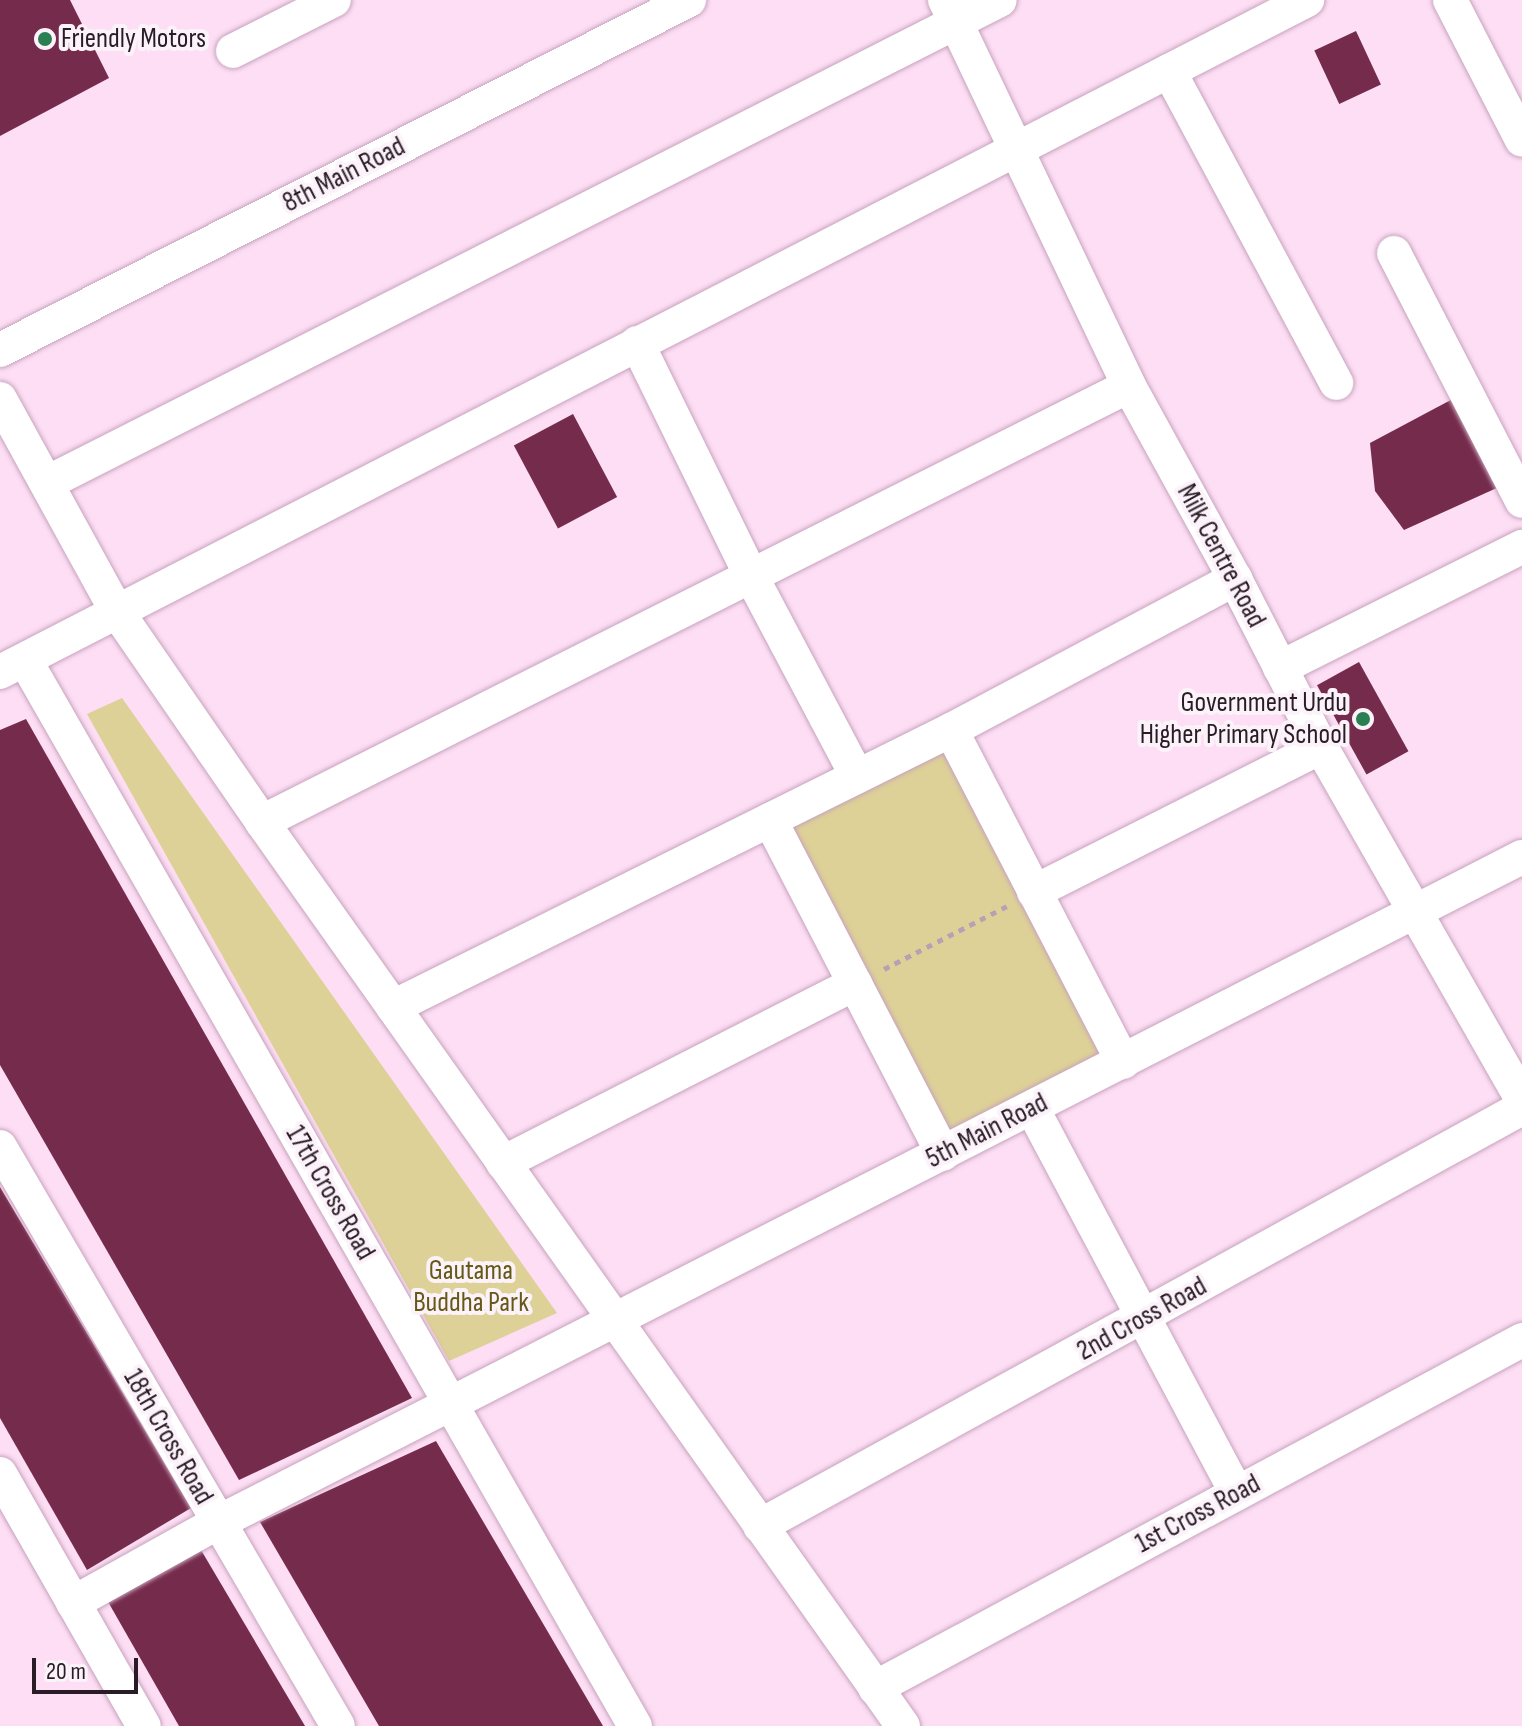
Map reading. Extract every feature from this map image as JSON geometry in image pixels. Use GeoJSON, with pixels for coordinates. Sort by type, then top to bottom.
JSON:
{"type":"FeatureCollection","features":[{"type":"Feature","properties":{"kind":"street"},"geometry":{"type":"LineString","coordinates":[[233,51],[334,0]]}},
{"type":"Feature","properties":{"kind":"street","name":"8th Main Road"},"geometry":{"type":"LineString","coordinates":[[0,350],[689,0]]}},
{"type":"Feature","properties":{"kind":"street"},"geometry":{"type":"LineString","coordinates":[[47,483],[950,11],[1000,0]]}},
{"type":"Feature","properties":{"kind":"street"},"geometry":{"type":"LineString","coordinates":[[12,666],[1307,0]]}},
{"type":"Feature","properties":{"kind":"street"},"geometry":{"type":"LineString","coordinates":[[1450,0],[1522,140]]}},
{"type":"Feature","properties":{"kind":"street","name":"Milk Centre Road"},"geometry":{"type":"LineString","coordinates":[[950,11],[1129,386],[1235,579],[1321,747],[1522,1100]]}},
{"type":"Feature","properties":{"kind":"street"},"geometry":{"type":"LineString","coordinates":[[1169,71],[1336,383]]}},
{"type":"Feature","properties":{"kind":"street"},"geometry":{"type":"LineString","coordinates":[[1394,253],[1522,501]]}},
{"type":"Feature","properties":{"kind":"street"},"geometry":{"type":"LineString","coordinates":[[637,343],[750,574],[857,776]]}},
{"type":"Feature","properties":{"kind":"street"},"geometry":{"type":"LineString","coordinates":[[262,822],[1129,386]]}},
{"type":"Feature","properties":{"kind":"street"},"geometry":{"type":"LineString","coordinates":[[0,399],[116,610],[262,822],[903,1726]]}},
{"type":"Feature","properties":{"kind":"street"},"geometry":{"type":"LineString","coordinates":[[1280,668],[1522,547]]}},
{"type":"Feature","properties":{"kind":"street"},"geometry":{"type":"LineString","coordinates":[[393,1007],[951,730],[1235,579]]}},
{"type":"Feature","properties":{"kind":"street","name":"17th Cross Road"},"geometry":{"type":"LineString","coordinates":[[12,666],[452,1405],[635,1726]]}},
{"type":"Feature","properties":{"kind":"street"},"geometry":{"type":"LineString","coordinates":[[951,730],[1123,1062]]}},
{"type":"Feature","properties":{"kind":"street"},"geometry":{"type":"LineString","coordinates":[[1034,892],[1321,747]]}},
{"type":"Feature","properties":{"kind":"street"},"geometry":{"type":"LineString","coordinates":[[770,820],[943,1154]]}},
{"type":"Feature","properties":{"kind":"street","name":"5th Main Road"},"geometry":{"type":"LineString","coordinates":[[73,1603],[217,1523],[1522,857]]}},
{"type":"Feature","properties":{"kind":"street"},"geometry":{"type":"LineString","coordinates":[[503,1163],[855,984]]}},
{"type":"Feature","properties":{"kind":"street"},"geometry":{"type":"LineString","coordinates":[[1032,1108],[1237,1493]]}},
{"type":"Feature","properties":{"kind":"street","name":"2nd Cross Road"},"geometry":{"type":"LineString","coordinates":[[760,1526],[1522,1108]]}},
{"type":"Feature","properties":{"kind":"street","name":"18th Cross Road"},"geometry":{"type":"LineString","coordinates":[[0,1147],[338,1726]]}},
{"type":"Feature","properties":{"kind":"street","name":"1st Cross Road"},"geometry":{"type":"LineString","coordinates":[[875,1688],[1522,1340]]}},
{"type":"Feature","properties":{"kind":"street"},"geometry":{"type":"LineString","coordinates":[[0,1474],[144,1726]]}},
{"type":"Feature","properties":{"kind":"path"},"geometry":{"type":"LineString","coordinates":[[855,984],[1034,892]]}},
{"type":"Feature","properties":{"kind":"green space","name":"Gautama Buddha Park"},"geometry":{"type":"Polygon","coordinates":[[[122,698],[557,1313],[449,1361],[87,714],[122,698]]]}},
{"type":"Feature","properties":{"kind":"green space"},"geometry":{"type":"Polygon","coordinates":[[[944,744],[1103,1056],[946,1136],[787,824],[944,744]]]}},
{"type":"Feature","properties":{"kind":"building","name":"Friendly Motors"},"geometry":{"type":"Polygon","coordinates":[[[0,0],[70,0],[109,78],[0,136],[0,0]]]}},
{"type":"Feature","properties":{"kind":"building"},"geometry":{"type":"Polygon","coordinates":[[[1356,31],[1381,84],[1339,104],[1314,50],[1356,31]]]}},
{"type":"Feature","properties":{"kind":"building"},"geometry":{"type":"Polygon","coordinates":[[[1462,394],[1510,482],[1404,530],[1375,491],[1370,443],[1462,394]]]}},
{"type":"Feature","properties":{"kind":"building"},"geometry":{"type":"Polygon","coordinates":[[[573,414],[617,497],[558,528],[514,445],[573,414]]]}},
{"type":"Feature","properties":{"kind":"building","name":"Government Urdu Higher Primary School"},"geometry":{"type":"Polygon","coordinates":[[[1359,662],[1408,751],[1366,774],[1317,685],[1359,662]]]}},
{"type":"Feature","properties":{"kind":"building"},"geometry":{"type":"Polygon","coordinates":[[[26,719],[412,1398],[239,1480],[0,1065],[0,730],[26,719]]]}},
{"type":"Feature","properties":{"kind":"building"},"geometry":{"type":"Polygon","coordinates":[[[0,1187],[191,1508],[87,1570],[0,1418],[0,1187]]]}},
{"type":"Feature","properties":{"kind":"building"},"geometry":{"type":"Polygon","coordinates":[[[436,1441],[603,1726],[379,1726],[260,1522],[436,1441]]]}},
{"type":"Feature","properties":{"kind":"building"},"geometry":{"type":"Polygon","coordinates":[[[201,1550],[305,1726],[179,1726],[107,1600],[201,1550]]]}},
{"type":"Feature","properties":{"kind":"place","name":"Friendly Motors"},"geometry":{"type":"Point","coordinates":[45,39]}},
{"type":"Feature","properties":{"kind":"place","name":"Government Urdu Higher Primary School"},"geometry":{"type":"Point","coordinates":[1363,719]}}]}
